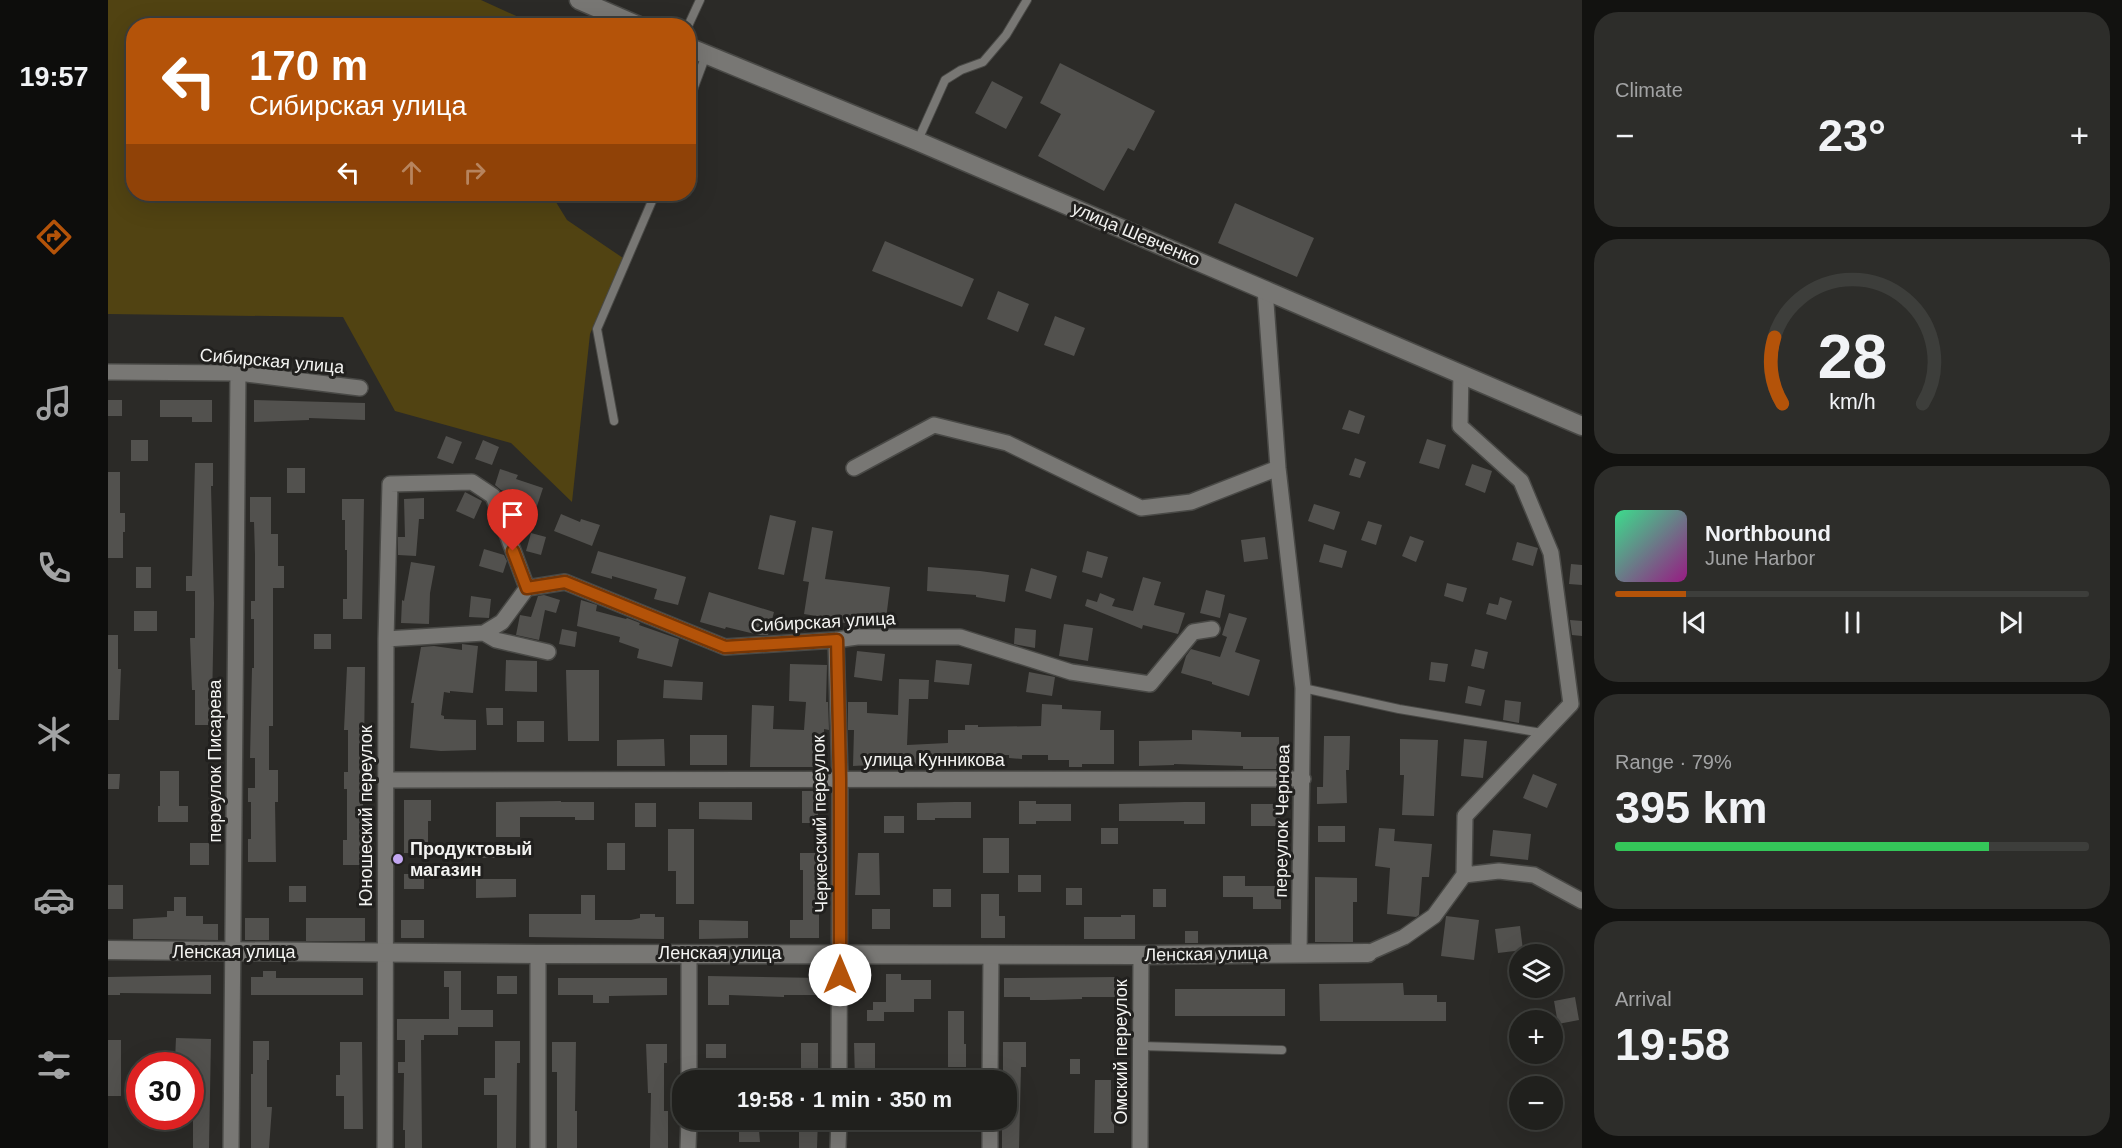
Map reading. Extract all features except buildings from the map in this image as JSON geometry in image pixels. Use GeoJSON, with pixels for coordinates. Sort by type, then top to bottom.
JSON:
{"type":"FeatureCollection","features":[{"type":"Feature","properties":{"kind":"street"},"geometry":{"type":"LineString","coordinates":[[579,0],[621,18]]}},
{"type":"Feature","properties":{"kind":"street","name":"улица Шевченко"},"geometry":{"type":"LineString","coordinates":[[696,51],[917,141],[1582,426]]}},
{"type":"Feature","properties":{"kind":"street","name":"переулок Чернова"},"geometry":{"type":"LineString","coordinates":[[1265,290],[1278,468],[1303,688],[1299,953]]}},
{"type":"Feature","properties":{"kind":"street","name":"Сибирская улица"},"geometry":{"type":"LineString","coordinates":[[108,372],[238,374],[360,388]]}},
{"type":"Feature","properties":{"kind":"street","name":"переулок Писарева"},"geometry":{"type":"LineString","coordinates":[[231,1148],[238,374]]}},
{"type":"Feature","properties":{"kind":"street"},"geometry":{"type":"LineString","coordinates":[[1368,953],[1404,938],[1434,916],[1464,875],[1465,816],[1571,704],[1551,553],[1521,481],[1460,426],[1461,374]]}},
{"type":"Feature","properties":{"kind":"street"},"geometry":{"type":"LineString","coordinates":[[854,468],[934,425],[1007,443],[1141,508],[1191,502],[1278,468]]}},
{"type":"Feature","properties":{"kind":"street","name":"Юношеский переулок"},"geometry":{"type":"LineString","coordinates":[[385,1148],[386,639],[390,484],[472,482],[493,496],[527,588]]}},
{"type":"Feature","properties":{"kind":"street","name":"Сибирская улица"},"geometry":{"type":"LineString","coordinates":[[527,588],[565,582],[725,647],[857,637],[960,637],[1071,672],[1150,684],[1193,632],[1212,629]]}},
{"type":"Feature","properties":{"kind":"street"},"geometry":{"type":"LineString","coordinates":[[386,639],[484,633],[502,622],[527,588]]}},
{"type":"Feature","properties":{"kind":"street"},"geometry":{"type":"LineString","coordinates":[[484,633],[496,640],[548,652]]}},
{"type":"Feature","properties":{"kind":"street","name":"Черкесский переулок"},"geometry":{"type":"LineString","coordinates":[[837,640],[840,779],[839,1070]]}},
{"type":"Feature","properties":{"kind":"street","name":"улица Кунникова"},"geometry":{"type":"LineString","coordinates":[[386,780],[1303,779]]}},
{"type":"Feature","properties":{"kind":"street"},"geometry":{"type":"LineString","coordinates":[[1464,875],[1499,870],[1534,875],[1582,901]]}},
{"type":"Feature","properties":{"kind":"street","name":"Ленская улица"},"geometry":{"type":"LineString","coordinates":[[108,950],[538,954],[1368,953]]}},
{"type":"Feature","properties":{"kind":"street"},"geometry":{"type":"LineString","coordinates":[[689,953],[689,1070]]}},
{"type":"Feature","properties":{"kind":"street"},"geometry":{"type":"LineString","coordinates":[[538,954],[538,1148]]}},
{"type":"Feature","properties":{"kind":"street"},"geometry":{"type":"LineString","coordinates":[[990,1070],[991,955]]}},
{"type":"Feature","properties":{"kind":"street","name":"Омский переулок"},"geometry":{"type":"LineString","coordinates":[[1140,1148],[1141,955]]}},
{"type":"Feature","properties":{"kind":"street"},"geometry":{"type":"LineString","coordinates":[[688,1130],[688,1148]]}},
{"type":"Feature","properties":{"kind":"street"},"geometry":{"type":"LineString","coordinates":[[838,1148],[839,1130]]}},
{"type":"Feature","properties":{"kind":"street"},"geometry":{"type":"LineString","coordinates":[[990,1130],[990,1148]]}},
{"type":"Feature","properties":{"kind":"lane"},"geometry":{"type":"LineString","coordinates":[[692,18],[700,0]]}},
{"type":"Feature","properties":{"kind":"lane"},"geometry":{"type":"LineString","coordinates":[[917,141],[945,80],[961,70],[983,62],[1006,35],[1027,0]]}},
{"type":"Feature","properties":{"kind":"lane"},"geometry":{"type":"LineString","coordinates":[[696,82],[706,55]]}},
{"type":"Feature","properties":{"kind":"lane"},"geometry":{"type":"LineString","coordinates":[[614,421],[597,329],[652,201]]}},
{"type":"Feature","properties":{"kind":"lane"},"geometry":{"type":"LineString","coordinates":[[1303,688],[1398,709],[1543,734]]}},
{"type":"Feature","properties":{"kind":"lane"},"geometry":{"type":"LineString","coordinates":[[1141,1046],[1282,1050]]}},
{"type":"Feature","properties":{"kind":"shaded area"},"geometry":{"type":"Polygon","coordinates":[[[108,0],[481,0],[521,18],[126,18],[126,201],[555,201],[567,220],[623,258],[590,334],[572,502],[511,443],[395,411],[343,317],[108,314],[108,0]]]}},
{"type":"Feature","properties":{"kind":"place","name":"Продуктовый магазин"},"geometry":{"type":"Point","coordinates":[398,859]}},
{"type":"Feature","properties":{"kind":"route"},"geometry":{"type":"LineString","coordinates":[[513,551],[527,588],[565,582],[725,647],[837,640],[840,975]]}}]}
